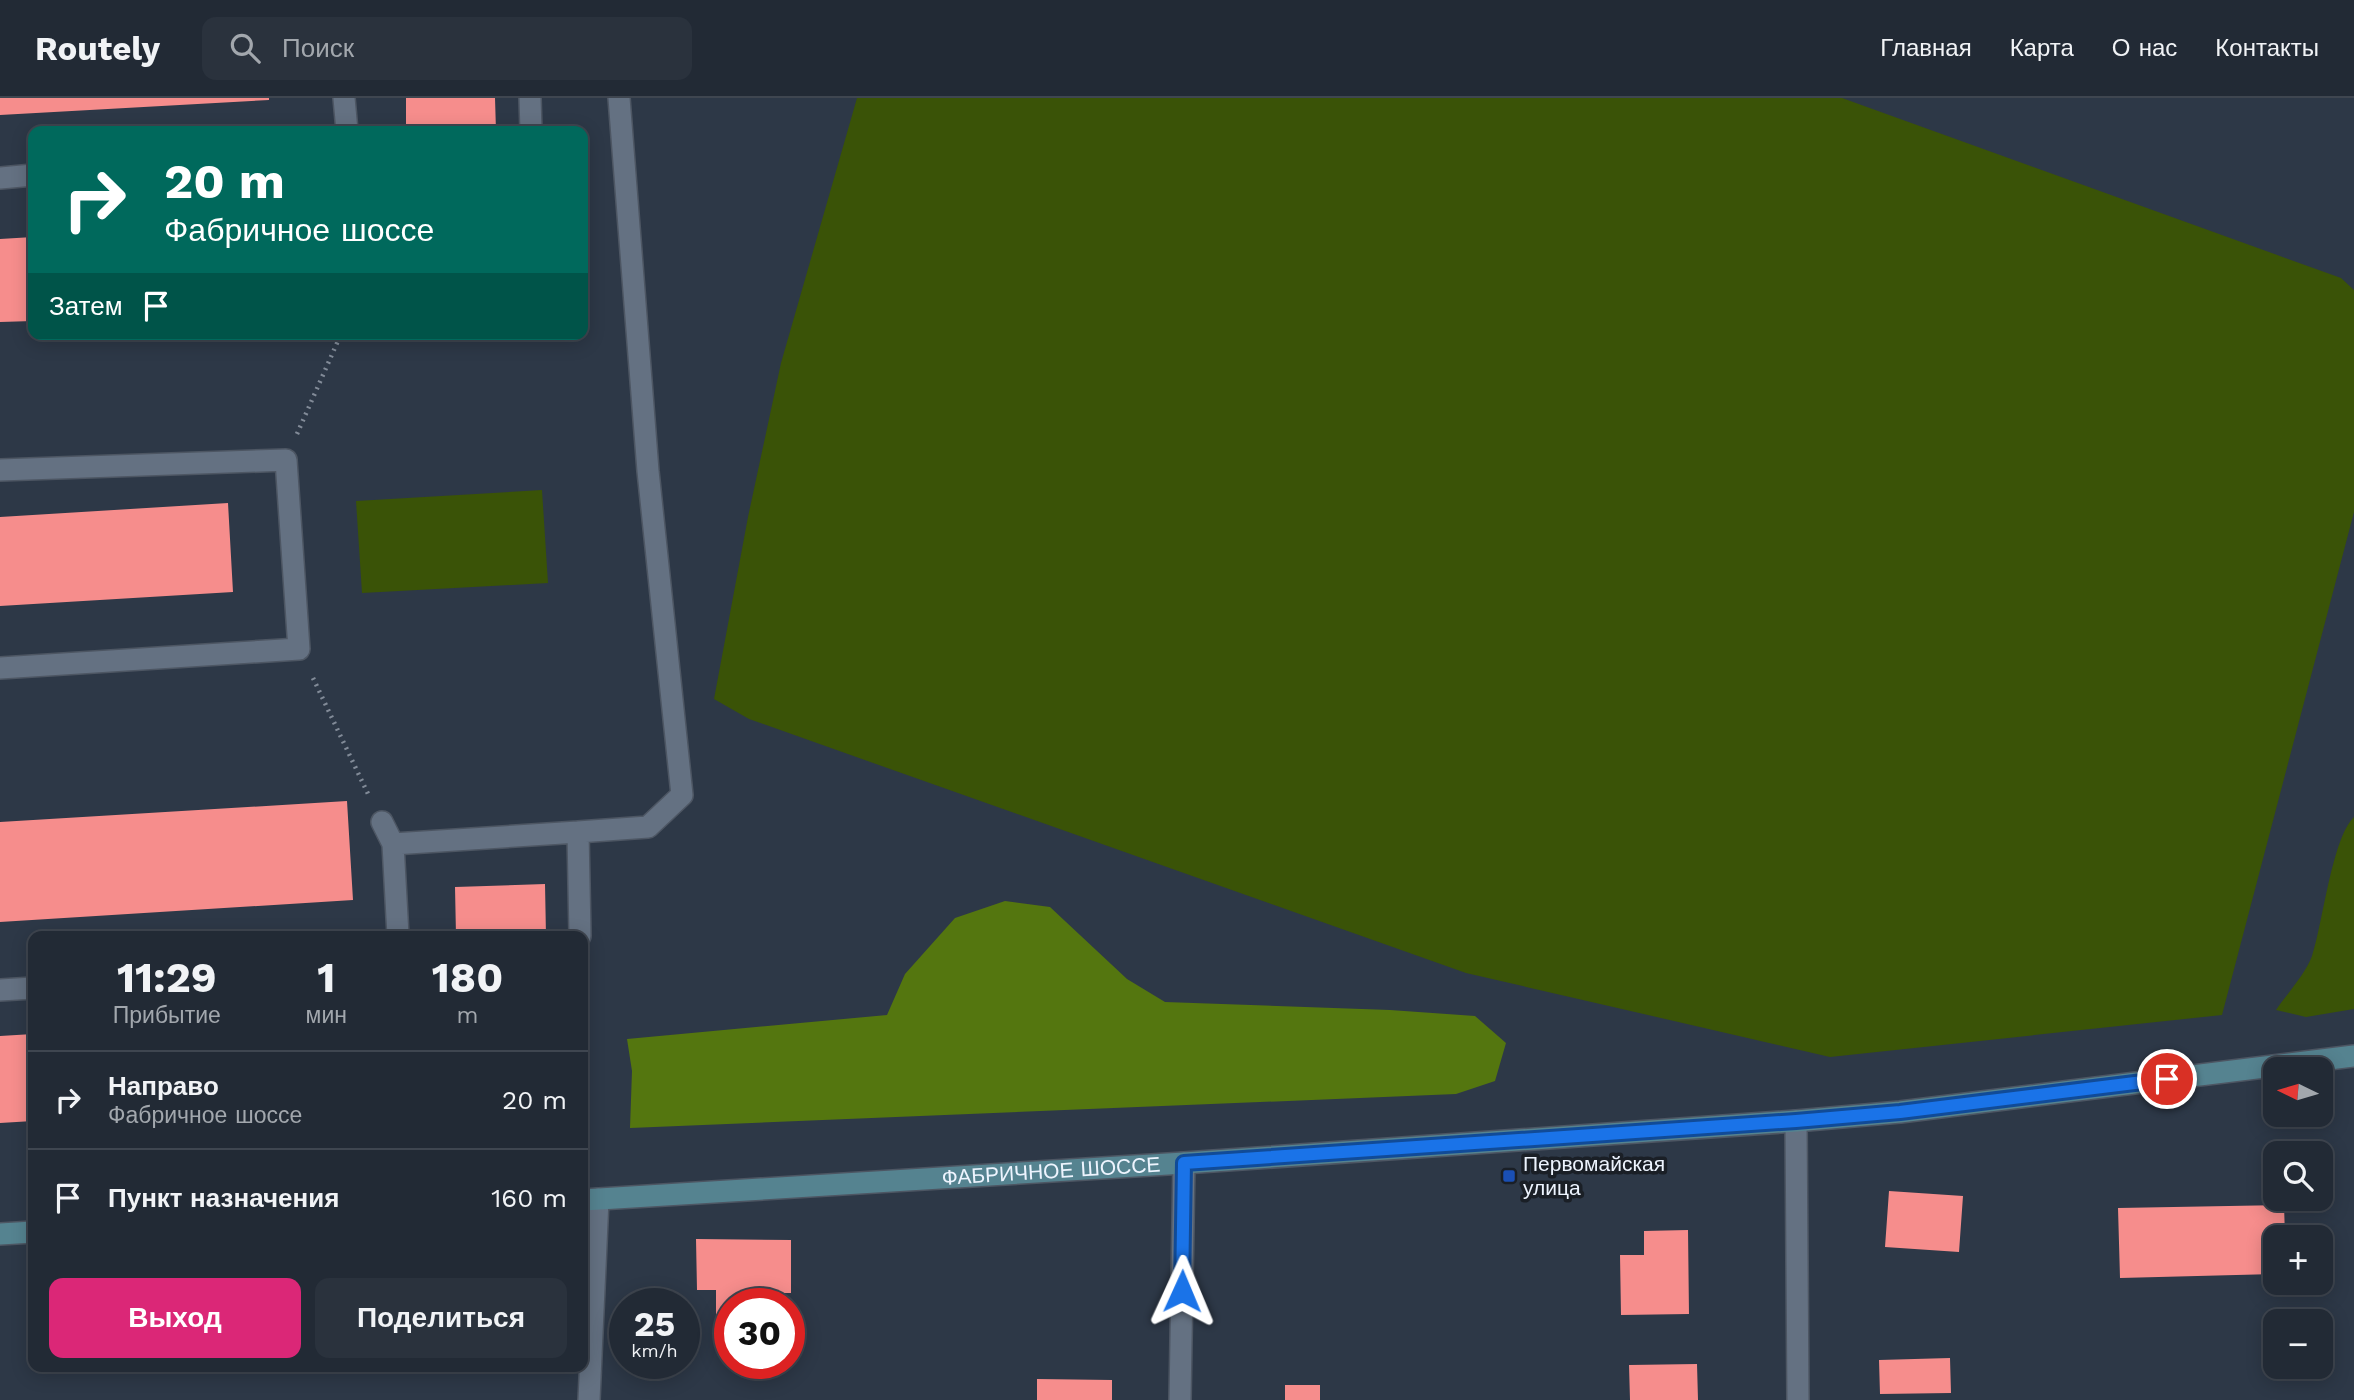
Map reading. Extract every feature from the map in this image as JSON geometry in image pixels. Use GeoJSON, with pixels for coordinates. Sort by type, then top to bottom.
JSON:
{"type":"FeatureCollection","features":[{"type":"Feature","properties":{"kind":"main road","name":"ФАБРИЧНОЕ ШОССЕ"},"geometry":{"type":"LineString","coordinates":[[590,1199],[1184,1163],[1796,1121],[1900,1112],[2354,1056]]}},
{"type":"Feature","properties":{"kind":"main road"},"geometry":{"type":"LineString","coordinates":[[0,1234],[28,1232]]}},
{"type":"Feature","properties":{"kind":"street"},"geometry":{"type":"LineString","coordinates":[[344,98],[346,126]]}},
{"type":"Feature","properties":{"kind":"street"},"geometry":{"type":"LineString","coordinates":[[530,98],[531,126]]}},
{"type":"Feature","properties":{"kind":"street"},"geometry":{"type":"LineString","coordinates":[[393,844],[648,827],[682,795],[648,471],[619,98]]}},
{"type":"Feature","properties":{"kind":"street"},"geometry":{"type":"LineString","coordinates":[[0,178],[28,175]]}},
{"type":"Feature","properties":{"kind":"street"},"geometry":{"type":"LineString","coordinates":[[0,470],[286,460],[299,649],[0,668]]}},
{"type":"Feature","properties":{"kind":"street"},"geometry":{"type":"LineString","coordinates":[[382,822],[393,844],[398,931]]}},
{"type":"Feature","properties":{"kind":"street"},"geometry":{"type":"LineString","coordinates":[[578,832],[580,931]]}},
{"type":"Feature","properties":{"kind":"street"},"geometry":{"type":"LineString","coordinates":[[0,990],[28,988]]}},
{"type":"Feature","properties":{"kind":"street"},"geometry":{"type":"LineString","coordinates":[[1796,1121],[1798,1400]]}},
{"type":"Feature","properties":{"kind":"street"},"geometry":{"type":"LineString","coordinates":[[1180,1400],[1184,1163]]}},
{"type":"Feature","properties":{"kind":"street"},"geometry":{"type":"LineString","coordinates":[[589,1400],[590,1199]]}},
{"type":"Feature","properties":{"kind":"path"},"geometry":{"type":"LineString","coordinates":[[286,460],[338,340]]}},
{"type":"Feature","properties":{"kind":"path"},"geometry":{"type":"LineString","coordinates":[[299,649],[382,822]]}},
{"type":"Feature","properties":{"kind":"green space"},"geometry":{"type":"Polygon","coordinates":[[[857,98],[1842,98],[2341,278],[2354,290],[2354,512],[2222,1015],[1830,1057],[1466,973],[749,719],[714,699],[748,517],[781,363],[857,98]]]}},
{"type":"Feature","properties":{"kind":"green space"},"geometry":{"type":"Polygon","coordinates":[[[542,490],[548,583],[362,593],[356,501],[542,490]]]}},
{"type":"Feature","properties":{"kind":"green space"},"geometry":{"type":"Polygon","coordinates":[[[2354,817],[2354,1009],[2306,1017],[2276,1010],[2312,956],[2334,862],[2346,828],[2354,817]]]}},
{"type":"Feature","properties":{"kind":"green space"},"geometry":{"type":"Polygon","coordinates":[[[1005,901],[1050,907],[1127,979],[1165,1002],[1390,1010],[1475,1016],[1506,1043],[1495,1081],[1456,1094],[630,1128],[632,1071],[627,1039],[887,1015],[905,974],[955,918],[1005,901]]]}},
{"type":"Feature","properties":{"kind":"building"},"geometry":{"type":"Polygon","coordinates":[[[0,98],[269,98],[269,100],[0,115],[0,98]]]}},
{"type":"Feature","properties":{"kind":"building"},"geometry":{"type":"Polygon","coordinates":[[[406,98],[495,98],[496,126],[406,126],[406,98]]]}},
{"type":"Feature","properties":{"kind":"building"},"geometry":{"type":"Polygon","coordinates":[[[28,237],[28,321],[0,322],[0,239],[28,237]]]}},
{"type":"Feature","properties":{"kind":"building"},"geometry":{"type":"Polygon","coordinates":[[[228,503],[233,592],[0,606],[0,517],[228,503]]]}},
{"type":"Feature","properties":{"kind":"building"},"geometry":{"type":"Polygon","coordinates":[[[347,801],[353,900],[0,922],[0,822],[347,801]]]}},
{"type":"Feature","properties":{"kind":"building"},"geometry":{"type":"Polygon","coordinates":[[[545,884],[546,931],[456,931],[455,887],[545,884]]]}},
{"type":"Feature","properties":{"kind":"building"},"geometry":{"type":"Polygon","coordinates":[[[28,1034],[28,1121],[0,1123],[0,1036],[28,1034]]]}},
{"type":"Feature","properties":{"kind":"building"},"geometry":{"type":"Polygon","coordinates":[[[1889,1191],[1963,1196],[1959,1252],[1885,1247],[1889,1191]]]}},
{"type":"Feature","properties":{"kind":"building"},"geometry":{"type":"Polygon","coordinates":[[[2263,1205],[2263,1211],[2284,1211],[2285,1225],[2263,1225],[2263,1274],[2120,1278],[2118,1208],[2263,1205]]]}},
{"type":"Feature","properties":{"kind":"building"},"geometry":{"type":"Polygon","coordinates":[[[1688,1230],[1689,1314],[1621,1315],[1620,1255],[1644,1255],[1644,1231],[1688,1230]]]}},
{"type":"Feature","properties":{"kind":"building"},"geometry":{"type":"Polygon","coordinates":[[[696,1239],[791,1240],[791,1288],[697,1288],[696,1239]]]}},
{"type":"Feature","properties":{"kind":"building"},"geometry":{"type":"Polygon","coordinates":[[[1950,1358],[1951,1393],[1880,1394],[1879,1360],[1950,1358]]]}},
{"type":"Feature","properties":{"kind":"building"},"geometry":{"type":"Polygon","coordinates":[[[1697,1364],[1698,1400],[1630,1400],[1629,1365],[1697,1364]]]}},
{"type":"Feature","properties":{"kind":"building"},"geometry":{"type":"Polygon","coordinates":[[[1037,1379],[1112,1380],[1112,1400],[1037,1400],[1037,1379]]]}},
{"type":"Feature","properties":{"kind":"building"},"geometry":{"type":"Polygon","coordinates":[[[1285,1385],[1320,1385],[1320,1400],[1285,1400],[1285,1385]]]}},
{"type":"Feature","properties":{"kind":"place","name":"Первомайская улица"},"geometry":{"type":"Point","coordinates":[1509,1176]}},
{"type":"Feature","properties":{"kind":"route"},"geometry":{"type":"LineString","coordinates":[[1182,1291],[1184,1163],[1796,1121],[1900,1112],[2167,1079]]}}]}
